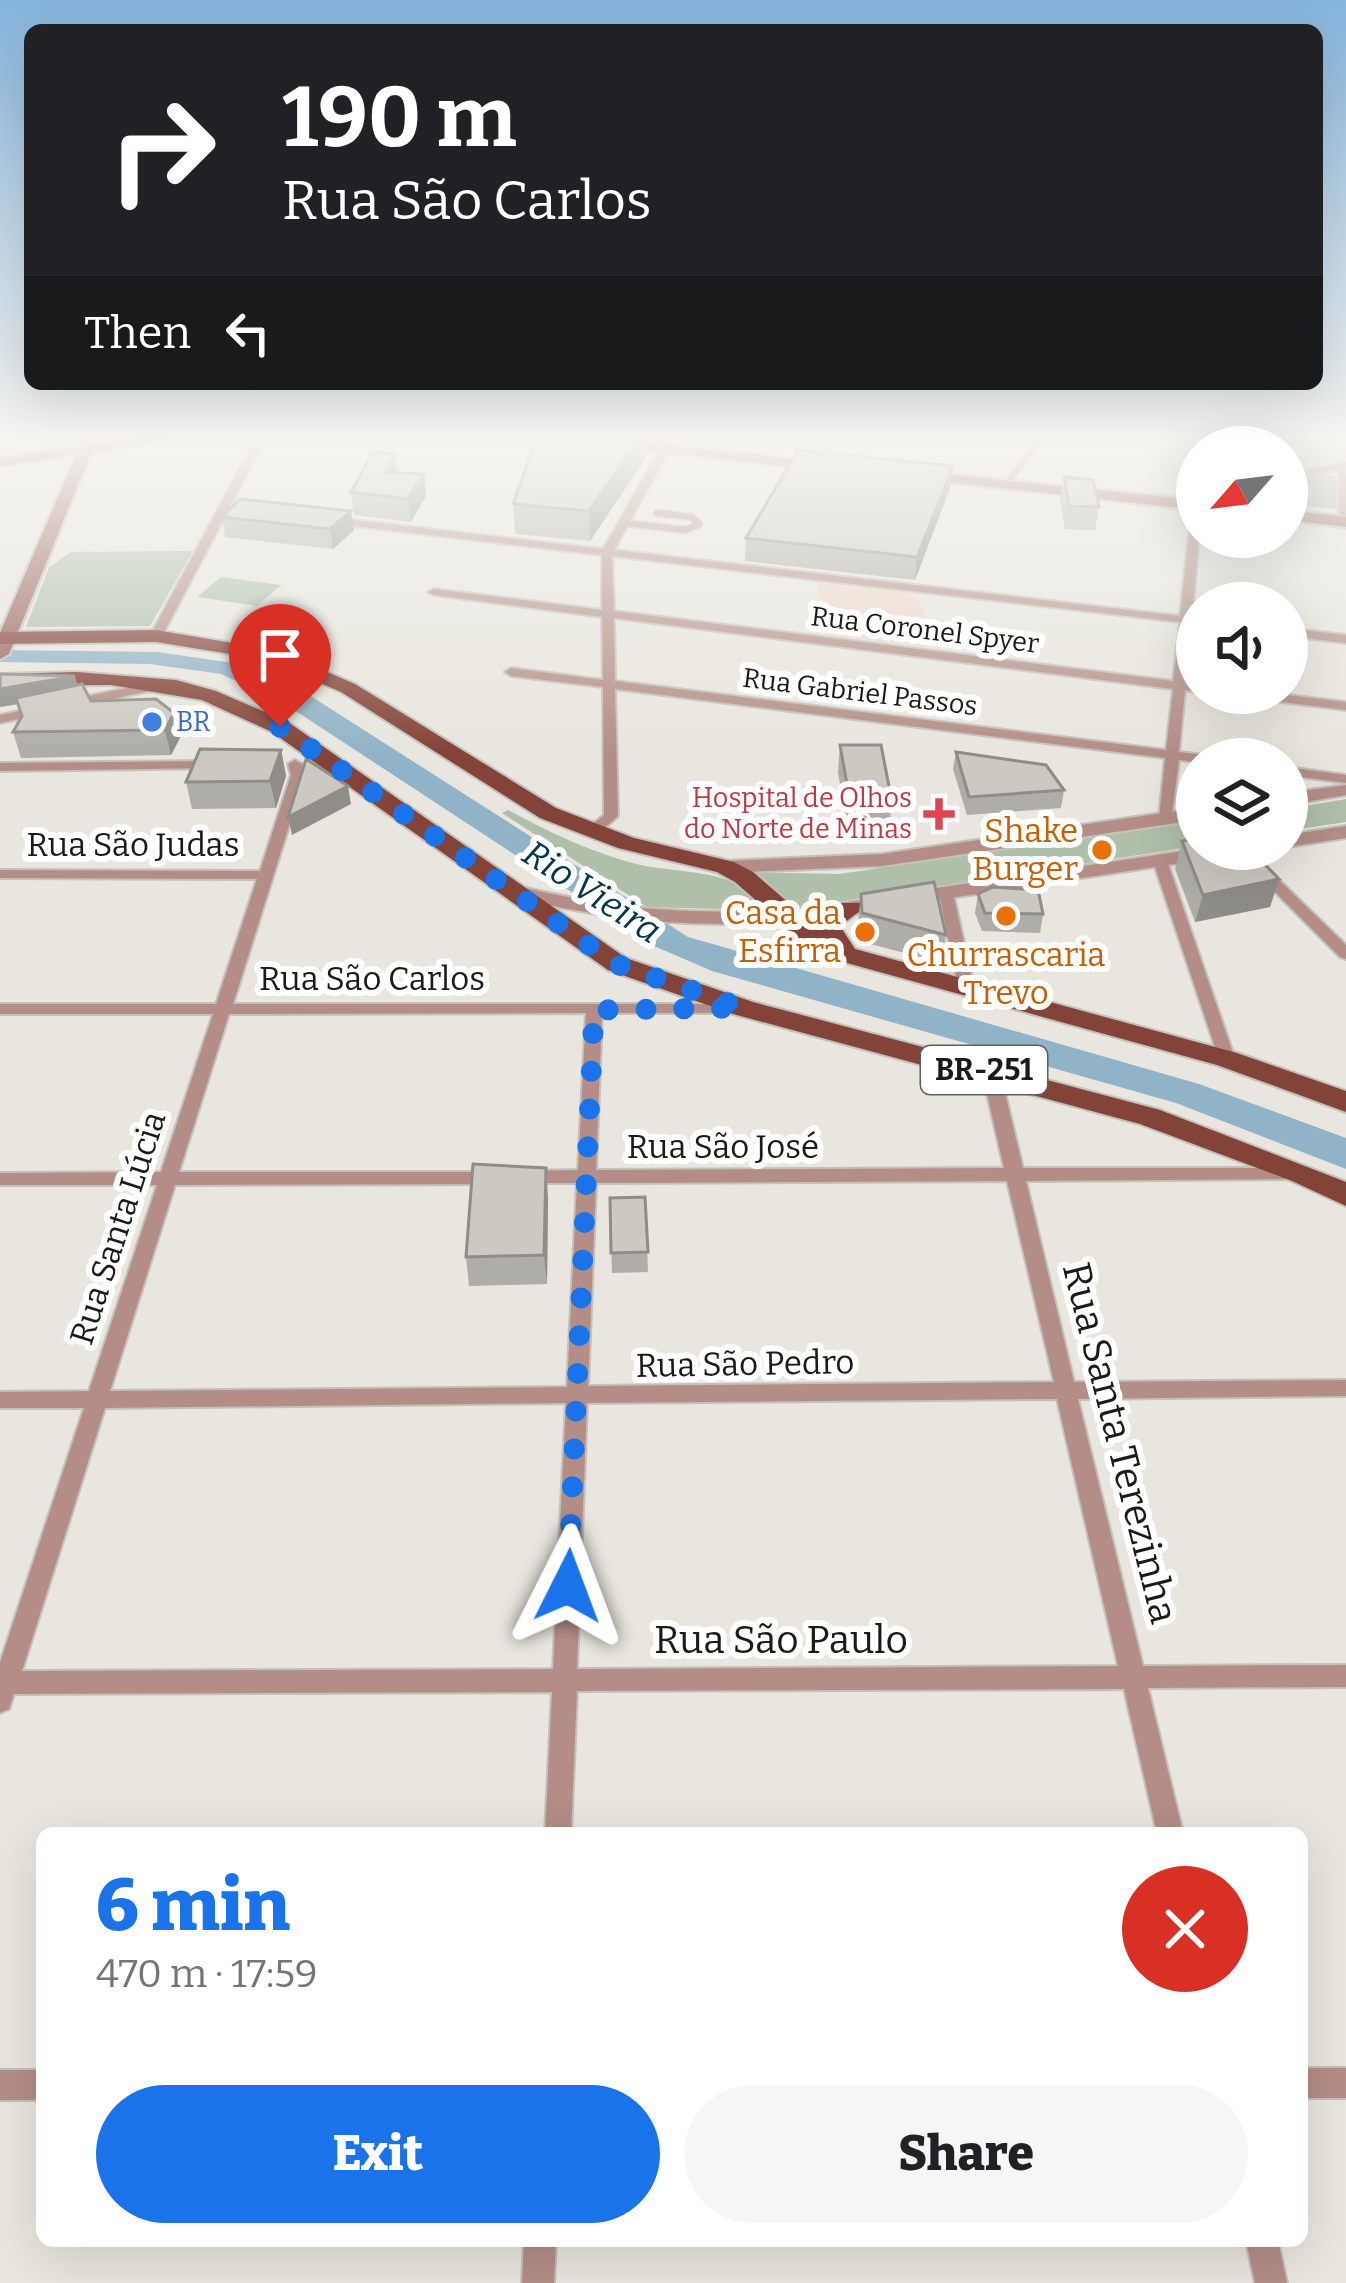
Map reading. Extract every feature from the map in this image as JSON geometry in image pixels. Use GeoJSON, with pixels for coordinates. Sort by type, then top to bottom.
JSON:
{"type":"FeatureCollection","features":[{"type":"Feature","properties":{"kind":"main road"},"geometry":{"type":"LineString","coordinates":[[2,644],[47,541]]}},
{"type":"Feature","properties":{"kind":"main road","name":"BR-251"},"geometry":{"type":"LineString","coordinates":[[2,644],[157,636],[230,645],[314,670],[548,813],[743,877],[818,945],[1227,1059],[1346,1102]]}},
{"type":"Feature","properties":{"kind":"main road","name":"BR-251"},"geometry":{"type":"LineString","coordinates":[[0,680],[170,682],[228,698],[329,761],[616,964],[743,1008],[1150,1117],[1303,1173],[1346,1195]]}},
{"type":"Feature","properties":{"kind":"main road"},"geometry":{"type":"LineString","coordinates":[[850,957],[832,942],[826,924],[851,908]]}},
{"type":"Feature","properties":{"kind":"street"},"geometry":{"type":"LineString","coordinates":[[157,636],[210,541]]}},
{"type":"Feature","properties":{"kind":"street"},"geometry":{"type":"LineString","coordinates":[[509,541],[1176,619]]}},
{"type":"Feature","properties":{"kind":"street"},"geometry":{"type":"LineString","coordinates":[[593,831],[611,816],[608,552],[615,541]]}},
{"type":"Feature","properties":{"kind":"street","name":"Rua Coronel Spyer"},"geometry":{"type":"LineString","coordinates":[[434,592],[1176,685]]}},
{"type":"Feature","properties":{"kind":"street"},"geometry":{"type":"LineString","coordinates":[[1308,634],[1346,639]]}},
{"type":"Feature","properties":{"kind":"street","name":"Rua Gabriel Passos"},"geometry":{"type":"LineString","coordinates":[[511,672],[1176,755]]}},
{"type":"Feature","properties":{"kind":"street"},"geometry":{"type":"LineString","coordinates":[[0,719],[170,682]]}},
{"type":"Feature","properties":{"kind":"street"},"geometry":{"type":"LineString","coordinates":[[1308,701],[1346,706]]}},
{"type":"Feature","properties":{"kind":"street"},"geometry":{"type":"LineString","coordinates":[[1166,819],[1177,714]]}},
{"type":"Feature","properties":{"kind":"street"},"geometry":{"type":"LineString","coordinates":[[272,764],[296,769],[329,761]]}},
{"type":"Feature","properties":{"kind":"street"},"geometry":{"type":"LineString","coordinates":[[0,767],[227,764]]}},
{"type":"Feature","properties":{"kind":"street","name":"Rua Santa Lúcia"},"geometry":{"type":"LineString","coordinates":[[2,1689],[226,1008],[296,769]]}},
{"type":"Feature","properties":{"kind":"street"},"geometry":{"type":"LineString","coordinates":[[1308,773],[1346,779]]}},
{"type":"Feature","properties":{"kind":"street"},"geometry":{"type":"LineString","coordinates":[[1308,796],[1346,790]]}},
{"type":"Feature","properties":{"kind":"street"},"geometry":{"type":"LineString","coordinates":[[725,868],[844,864],[1176,817]]}},
{"type":"Feature","properties":{"kind":"street"},"geometry":{"type":"LineString","coordinates":[[1308,838],[1346,832]]}},
{"type":"Feature","properties":{"kind":"street"},"geometry":{"type":"LineString","coordinates":[[954,850],[944,858],[944,870],[960,882],[980,887]]}},
{"type":"Feature","properties":{"kind":"street"},"geometry":{"type":"LineString","coordinates":[[505,889],[579,909],[707,923],[788,917],[1176,859]]}},
{"type":"Feature","properties":{"kind":"street"},"geometry":{"type":"LineString","coordinates":[[1160,862],[1227,1059]]}},
{"type":"Feature","properties":{"kind":"street"},"geometry":{"type":"LineString","coordinates":[[1259,870],[1346,954]]}},
{"type":"Feature","properties":{"kind":"street","name":"Rua São Judas"},"geometry":{"type":"LineString","coordinates":[[0,874],[266,875]]}},
{"type":"Feature","properties":{"kind":"street"},"geometry":{"type":"LineString","coordinates":[[946,892],[966,987]]}},
{"type":"Feature","properties":{"kind":"street","name":"Rua São Carlos"},"geometry":{"type":"LineString","coordinates":[[0,1009],[743,1008]]}},
{"type":"Feature","properties":{"kind":"street"},"geometry":{"type":"LineString","coordinates":[[558,1827],[594,1010]]}},
{"type":"Feature","properties":{"kind":"street","name":"Rua Santa Terezinha"},"geometry":{"type":"LineString","coordinates":[[991,1072],[1169,1827]]}},
{"type":"Feature","properties":{"kind":"street","name":"Rua São José"},"geometry":{"type":"LineString","coordinates":[[0,1179],[1303,1173]]}},
{"type":"Feature","properties":{"kind":"street","name":"Rua São Pedro"},"geometry":{"type":"LineString","coordinates":[[0,1400],[1346,1388]]}},
{"type":"Feature","properties":{"kind":"street","name":"Rua São Paulo"},"geometry":{"type":"LineString","coordinates":[[2,1689],[1346,1676]]}},
{"type":"Feature","properties":{"kind":"street"},"geometry":{"type":"LineString","coordinates":[[1308,2084],[1346,2083]]}},
{"type":"Feature","properties":{"kind":"street"},"geometry":{"type":"LineString","coordinates":[[0,2085],[36,2085]]}},
{"type":"Feature","properties":{"kind":"street"},"geometry":{"type":"LineString","coordinates":[[538,2283],[540,2247]]}},
{"type":"Feature","properties":{"kind":"street"},"geometry":{"type":"LineString","coordinates":[[1263,2247],[1271,2283]]}},
{"type":"Feature","properties":{"kind":"shaded area"},"geometry":{"type":"Polygon","coordinates":[[[818,583],[915,593],[939,648],[825,635],[818,583]]]}},
{"type":"Feature","properties":{"kind":"green space"},"geometry":{"type":"Polygon","coordinates":[[[193,551],[150,626],[26,627],[49,567],[71,552],[193,551]]]}},
{"type":"Feature","properties":{"kind":"green space"},"geometry":{"type":"Polygon","coordinates":[[[221,577],[281,585],[257,606],[197,597],[221,577]]]}},
{"type":"Feature","properties":{"kind":"green space"},"geometry":{"type":"Polygon","coordinates":[[[1346,799],[1346,822],[1308,828],[1308,805],[1346,799]]]}},
{"type":"Feature","properties":{"kind":"green space"},"geometry":{"type":"Polygon","coordinates":[[[508,810],[609,856],[729,881],[752,894],[752,903],[721,909],[647,907],[502,813],[508,810]]]}},
{"type":"Feature","properties":{"kind":"green space"},"geometry":{"type":"Polygon","coordinates":[[[1176,825],[1176,849],[790,909],[743,872],[839,874],[1176,825]]]}},
{"type":"Feature","properties":{"kind":"water","name":"Rio Vieira"},"geometry":{"type":"Polygon","coordinates":[[[0,650],[157,652],[233,663],[306,693],[688,937],[1199,1084],[1346,1138],[1346,1169],[1176,1103],[712,971],[654,946],[282,702],[221,674],[150,664],[0,662],[0,650]]]}},
{"type":"Feature","properties":{"kind":"building"},"geometry":{"type":"Polygon","coordinates":[[[769,541],[924,541],[917,557],[769,541]]]}},
{"type":"Feature","properties":{"kind":"building"},"geometry":{"type":"Polygon","coordinates":[[[0,674],[75,676],[0,689],[0,674]]]}},
{"type":"Feature","properties":{"kind":"building"},"geometry":{"type":"Polygon","coordinates":[[[82,684],[91,701],[156,699],[174,713],[165,730],[13,732],[22,716],[16,698],[82,684]]]}},
{"type":"Feature","properties":{"kind":"building"},"geometry":{"type":"Polygon","coordinates":[[[840,745],[881,745],[892,802],[850,801],[840,745]]]}},
{"type":"Feature","properties":{"kind":"building"},"geometry":{"type":"Polygon","coordinates":[[[200,749],[281,750],[270,781],[186,782],[200,749]]]}},
{"type":"Feature","properties":{"kind":"building"},"geometry":{"type":"Polygon","coordinates":[[[956,752],[1046,765],[1064,790],[969,797],[956,752]]]}},
{"type":"Feature","properties":{"kind":"building"},"geometry":{"type":"Polygon","coordinates":[[[306,759],[348,786],[288,817],[306,759]]]}},
{"type":"Feature","properties":{"kind":"building"},"geometry":{"type":"Polygon","coordinates":[[[1193,870],[1270,870],[1279,879],[1203,895],[1193,870]]]}},
{"type":"Feature","properties":{"kind":"building"},"geometry":{"type":"Polygon","coordinates":[[[934,882],[946,935],[862,913],[861,894],[934,882]]]}},
{"type":"Feature","properties":{"kind":"building"},"geometry":{"type":"Polygon","coordinates":[[[993,887],[1038,890],[1043,914],[985,913],[978,894],[993,887]]]}},
{"type":"Feature","properties":{"kind":"building"},"geometry":{"type":"Polygon","coordinates":[[[473,1164],[546,1168],[544,1255],[466,1257],[473,1164]]]}},
{"type":"Feature","properties":{"kind":"building"},"geometry":{"type":"Polygon","coordinates":[[[645,1197],[648,1252],[611,1253],[610,1198],[645,1197]]]}},
{"type":"Feature","properties":{"kind":"place","name":"BR"},"geometry":{"type":"Point","coordinates":[152,722]}},
{"type":"Feature","properties":{"kind":"place","name":"Hospital de Olhos do Norte de Minas"},"geometry":{"type":"Point","coordinates":[939,814]}},
{"type":"Feature","properties":{"kind":"place","name":"Shake Burger"},"geometry":{"type":"Point","coordinates":[1102,850]}},
{"type":"Feature","properties":{"kind":"place","name":"Churrascaria Trevo"},"geometry":{"type":"Point","coordinates":[1006,916]}},
{"type":"Feature","properties":{"kind":"place","name":"Casa da Esfirra"},"geometry":{"type":"Point","coordinates":[865,932]}},
{"type":"Feature","properties":{"kind":"route"},"geometry":{"type":"LineString","coordinates":[[280,727],[616,964],[743,1008],[594,1010],[568,1586]]}}]}
